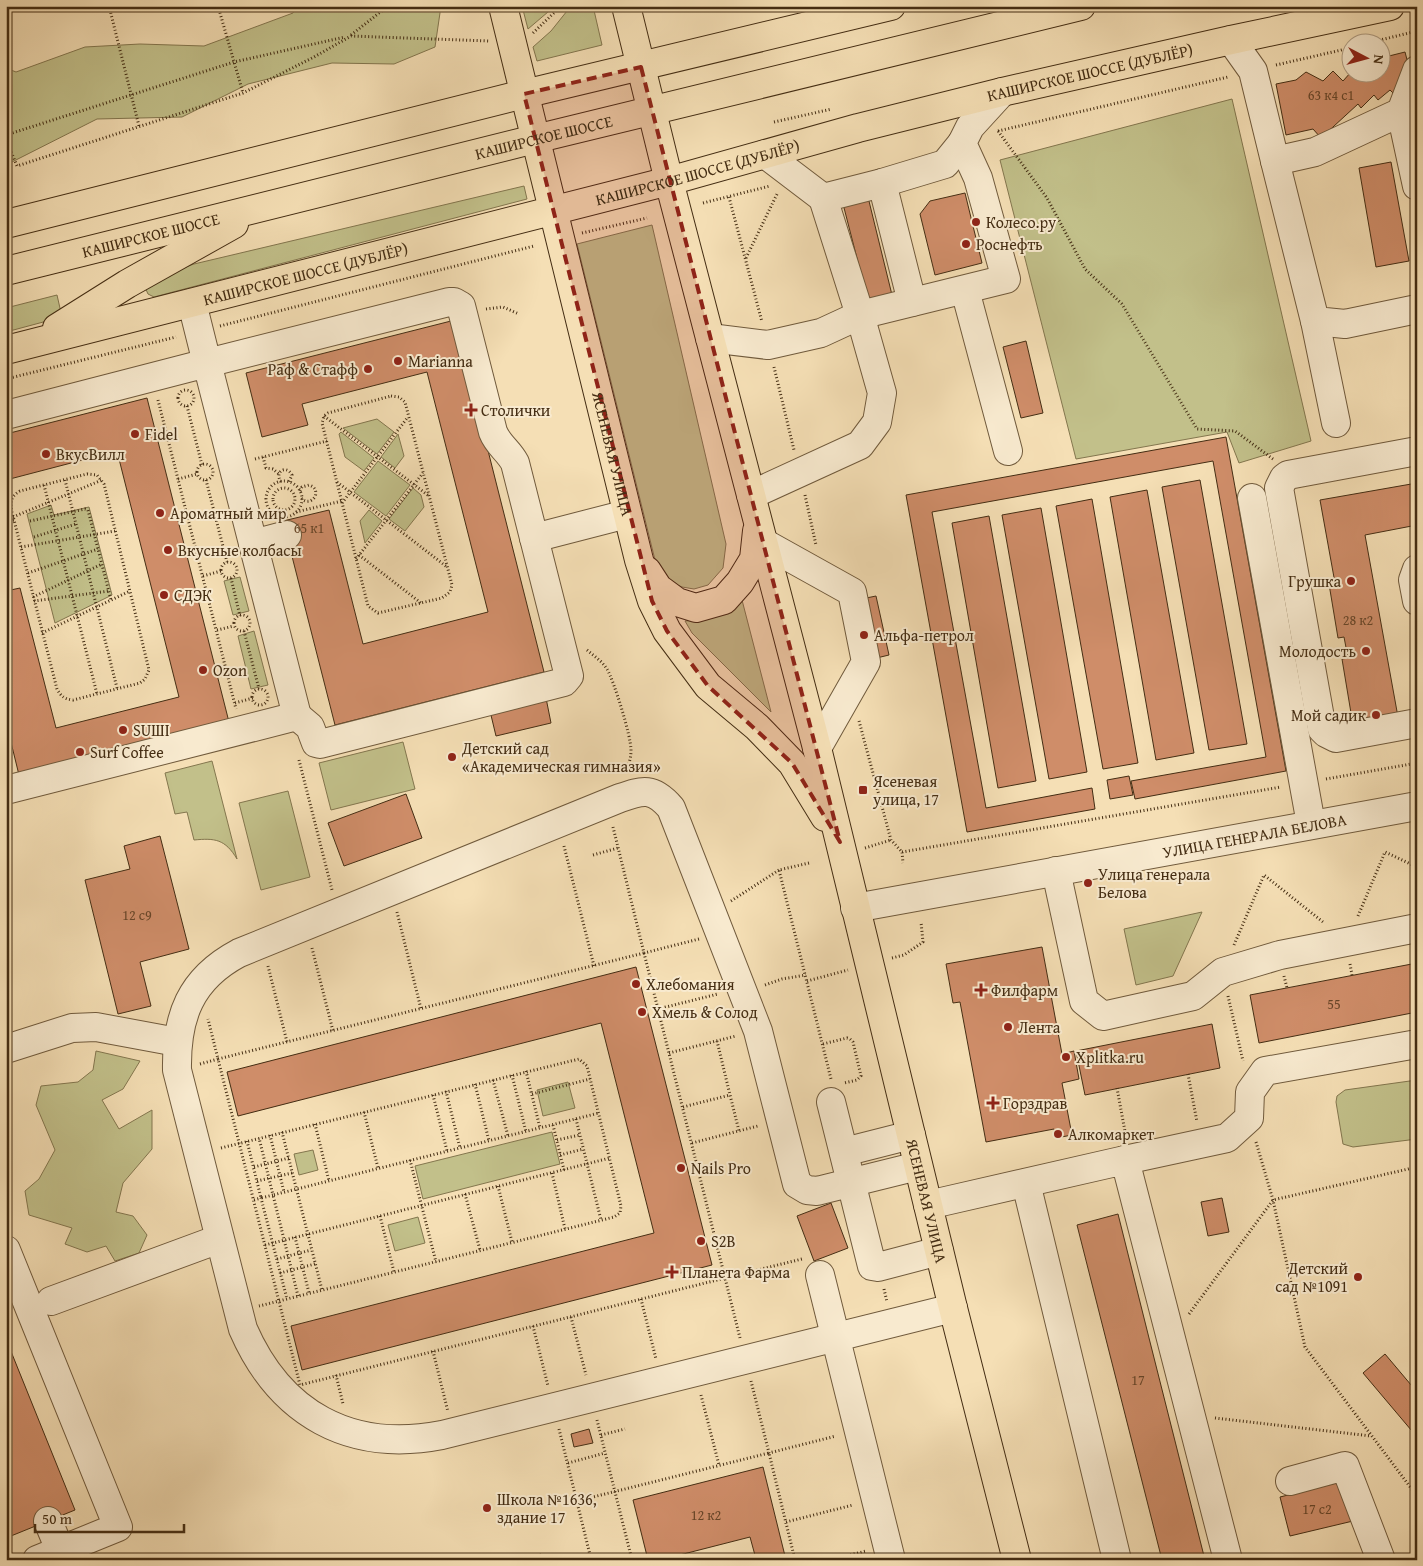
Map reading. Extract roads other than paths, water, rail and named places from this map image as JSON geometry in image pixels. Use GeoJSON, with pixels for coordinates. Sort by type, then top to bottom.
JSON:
{"type":"FeatureCollection","features":[{"type":"Feature","properties":{"kind":"main road","name":"ЯСЕНЕВАЯ УЛИЦА"},"geometry":{"type":"LineString","coordinates":[[503,6],[627,514],[652,601],[667,631],[708,686],[758,727],[792,763],[851,845]]}},
{"type":"Feature","properties":{"kind":"main road","name":"ЯСЕНЕВАЯ УЛИЦА"},"geometry":{"type":"LineString","coordinates":[[626,6],[817,748],[851,845],[856,908],[953,1308],[1017,1560]]}},
{"type":"Feature","properties":{"kind":"main road"},"geometry":{"type":"LineString","coordinates":[[6,224],[524,94],[891,6]]}},
{"type":"Feature","properties":{"kind":"main road","name":"КАШИРСКОЕ ШОССЕ"},"geometry":{"type":"LineString","coordinates":[[6,271],[535,138],[1081,6]]}},
{"type":"Feature","properties":{"kind":"main road","name":"КАШИРСКОЕ ШОССЕ (ДУБЛЁР)"},"geometry":{"type":"LineString","coordinates":[[17,347],[670,181],[858,128],[1002,92],[1390,6]]}},
{"type":"Feature","properties":{"kind":"main road"},"geometry":{"type":"LineString","coordinates":[[17,347],[76,317],[126,284],[265,206]]}},
{"type":"Feature","properties":{"kind":"main road"},"geometry":{"type":"LineString","coordinates":[[639,560],[658,588],[677,602],[696,608],[724,600],[740,582],[754,559],[758,520]]}},
{"type":"Feature","properties":{"kind":"street"},"geometry":{"type":"LineString","coordinates":[[1231,40],[1253,71],[1315,321],[1336,423]]}},
{"type":"Feature","properties":{"kind":"street"},"geometry":{"type":"LineString","coordinates":[[1417,70],[1401,112],[1417,186]]}},
{"type":"Feature","properties":{"kind":"street"},"geometry":{"type":"LineString","coordinates":[[824,198],[945,164],[974,133],[1002,92]]}},
{"type":"Feature","properties":{"kind":"street"},"geometry":{"type":"LineString","coordinates":[[1275,161],[1315,152],[1401,112]]}},
{"type":"Feature","properties":{"kind":"street"},"geometry":{"type":"LineString","coordinates":[[710,338],[768,345],[821,333],[860,315],[1006,280],[978,178],[974,133]]}},
{"type":"Feature","properties":{"kind":"street"},"geometry":{"type":"LineString","coordinates":[[765,154],[824,198],[882,393],[877,422],[860,446],[800,473],[758,520],[823,576],[852,592],[866,662],[817,748]]}},
{"type":"Feature","properties":{"kind":"street"},"geometry":{"type":"LineString","coordinates":[[882,183],[912,302]]}},
{"type":"Feature","properties":{"kind":"street"},"geometry":{"type":"LineString","coordinates":[[965,290],[1008,451]]}},
{"type":"Feature","properties":{"kind":"street"},"geometry":{"type":"LineString","coordinates":[[6,414],[152,377],[208,363],[449,302],[454,302],[461,306],[464,315],[493,432],[499,444],[515,463],[569,676],[568,679],[564,682],[320,744],[314,741],[308,725],[297,716],[253,544],[223,467],[208,363],[192,303]]}},
{"type":"Feature","properties":{"kind":"street"},"geometry":{"type":"LineString","coordinates":[[1315,321],[1345,324],[1417,309]]}},
{"type":"Feature","properties":{"kind":"street"},"geometry":{"type":"LineString","coordinates":[[1417,451],[1288,475],[1284,478],[1279,488],[1322,729],[1336,738],[1417,723]]}},
{"type":"Feature","properties":{"kind":"street"},"geometry":{"type":"LineString","coordinates":[[1252,498],[1311,824]]}},
{"type":"Feature","properties":{"kind":"street"},"geometry":{"type":"LineString","coordinates":[[534,538],[627,514]]}},
{"type":"Feature","properties":{"kind":"street"},"geometry":{"type":"LineString","coordinates":[[253,544],[291,524]]}},
{"type":"Feature","properties":{"kind":"street"},"geometry":{"type":"LineString","coordinates":[[1417,570],[1413,580],[1417,601]]}},
{"type":"Feature","properties":{"kind":"street"},"geometry":{"type":"LineString","coordinates":[[6,790],[297,716]]}},
{"type":"Feature","properties":{"kind":"street"},"geometry":{"type":"LineString","coordinates":[[918,1166],[817,1191],[807,1190],[797,1184],[758,1031],[671,808],[656,795],[639,791],[226,960],[204,981],[187,1005],[181,1020],[177,1042],[177,1070],[243,1329],[262,1366],[286,1394],[302,1408],[328,1424],[362,1436],[388,1440],[442,1436],[953,1308]]}},
{"type":"Feature","properties":{"kind":"street","name":"УЛИЦА ГЕНЕРАЛА БЕЛОВА"},"geometry":{"type":"LineString","coordinates":[[856,908],[1417,806]]}},
{"type":"Feature","properties":{"kind":"street"},"geometry":{"type":"LineString","coordinates":[[1056,871],[1084,1001],[1103,1016],[1193,996],[1223,972],[1280,955],[1417,928]]}},
{"type":"Feature","properties":{"kind":"street"},"geometry":{"type":"LineString","coordinates":[[6,1049],[72,1028],[82,1027],[96,1027],[177,1042]]}},
{"type":"Feature","properties":{"kind":"street"},"geometry":{"type":"LineString","coordinates":[[928,1205],[1227,1138],[1249,1118],[1250,1092],[1266,1071],[1417,1044]]}},
{"type":"Feature","properties":{"kind":"street"},"geometry":{"type":"LineString","coordinates":[[832,1094],[851,1182],[874,1267],[939,1251]]}},
{"type":"Feature","properties":{"kind":"street"},"geometry":{"type":"LineString","coordinates":[[844,1152],[911,1135]]}},
{"type":"Feature","properties":{"kind":"street"},"geometry":{"type":"LineString","coordinates":[[1128,1160],[1171,1339],[1228,1560]]}},
{"type":"Feature","properties":{"kind":"street"},"geometry":{"type":"LineString","coordinates":[[1026,1183],[1117,1560]]}},
{"type":"Feature","properties":{"kind":"street"},"geometry":{"type":"LineString","coordinates":[[51,1301],[219,1239]]}},
{"type":"Feature","properties":{"kind":"street"},"geometry":{"type":"LineString","coordinates":[[6,1250],[118,1527],[48,1555],[48,1521]]}},
{"type":"Feature","properties":{"kind":"street"},"geometry":{"type":"LineString","coordinates":[[820,1275],[889,1553]]}},
{"type":"Feature","properties":{"kind":"street"},"geometry":{"type":"LineString","coordinates":[[1290,1481],[1345,1466],[1382,1560]]}},
{"type":"Feature","properties":{"kind":"place","name":"Колесо.ру"},"geometry":{"type":"Point","coordinates":[976,222]}},
{"type":"Feature","properties":{"kind":"place","name":"Роснефть"},"geometry":{"type":"Point","coordinates":[966,244]}},
{"type":"Feature","properties":{"kind":"place","name":"Marianna"},"geometry":{"type":"Point","coordinates":[398,361]}},
{"type":"Feature","properties":{"kind":"place","name":"Раф & Стафф"},"geometry":{"type":"Point","coordinates":[368,369]}},
{"type":"Feature","properties":{"kind":"place","name":"Столички"},"geometry":{"type":"Point","coordinates":[471,410]}},
{"type":"Feature","properties":{"kind":"place","name":"Fidel"},"geometry":{"type":"Point","coordinates":[135,434]}},
{"type":"Feature","properties":{"kind":"place","name":"ВкусВилл"},"geometry":{"type":"Point","coordinates":[46,454]}},
{"type":"Feature","properties":{"kind":"place","name":"Ароматный мир"},"geometry":{"type":"Point","coordinates":[160,513]}},
{"type":"Feature","properties":{"kind":"place","name":"Вкусные колбасы"},"geometry":{"type":"Point","coordinates":[168,550]}},
{"type":"Feature","properties":{"kind":"place","name":"Грушка"},"geometry":{"type":"Point","coordinates":[1351,581]}},
{"type":"Feature","properties":{"kind":"place","name":"СДЭК"},"geometry":{"type":"Point","coordinates":[164,595]}},
{"type":"Feature","properties":{"kind":"place","name":"Альфа-петрол"},"geometry":{"type":"Point","coordinates":[864,635]}},
{"type":"Feature","properties":{"kind":"place","name":"Молодость"},"geometry":{"type":"Point","coordinates":[1366,651]}},
{"type":"Feature","properties":{"kind":"place","name":"Ozon"},"geometry":{"type":"Point","coordinates":[203,670]}},
{"type":"Feature","properties":{"kind":"place","name":"Мой садик"},"geometry":{"type":"Point","coordinates":[1376,715]}},
{"type":"Feature","properties":{"kind":"place","name":"SUШI"},"geometry":{"type":"Point","coordinates":[123,730]}},
{"type":"Feature","properties":{"kind":"place","name":"Surf Coffee"},"geometry":{"type":"Point","coordinates":[80,752]}},
{"type":"Feature","properties":{"kind":"place","name":"Детский сад «Академическая гимназия»"},"geometry":{"type":"Point","coordinates":[452,757]}},
{"type":"Feature","properties":{"kind":"place","name":"Ясеневая улица, 17"},"geometry":{"type":"Point","coordinates":[863,790]}},
{"type":"Feature","properties":{"kind":"place","name":"Улица генерала Белова"},"geometry":{"type":"Point","coordinates":[1088,883]}},
{"type":"Feature","properties":{"kind":"place","name":"Хлебомания"},"geometry":{"type":"Point","coordinates":[636,984]}},
{"type":"Feature","properties":{"kind":"place","name":"Филфарм"},"geometry":{"type":"Point","coordinates":[981,990]}},
{"type":"Feature","properties":{"kind":"place","name":"Хмель & Солод"},"geometry":{"type":"Point","coordinates":[642,1012]}},
{"type":"Feature","properties":{"kind":"place","name":"Лента"},"geometry":{"type":"Point","coordinates":[1008,1027]}},
{"type":"Feature","properties":{"kind":"place","name":"Xplitka.ru"},"geometry":{"type":"Point","coordinates":[1066,1057]}},
{"type":"Feature","properties":{"kind":"place","name":"Горздрав"},"geometry":{"type":"Point","coordinates":[993,1103]}},
{"type":"Feature","properties":{"kind":"place","name":"Алкомаркет"},"geometry":{"type":"Point","coordinates":[1058,1134]}},
{"type":"Feature","properties":{"kind":"place","name":"Nails Pro"},"geometry":{"type":"Point","coordinates":[681,1168]}},
{"type":"Feature","properties":{"kind":"place","name":"S2B"},"geometry":{"type":"Point","coordinates":[701,1241]}},
{"type":"Feature","properties":{"kind":"place","name":"Планета Фарма"},"geometry":{"type":"Point","coordinates":[672,1272]}},
{"type":"Feature","properties":{"kind":"place","name":"Детский сад №1091"},"geometry":{"type":"Point","coordinates":[1358,1277]}},
{"type":"Feature","properties":{"kind":"place","name":"Школа №1636, здание 17"},"geometry":{"type":"Point","coordinates":[487,1508]}}]}
